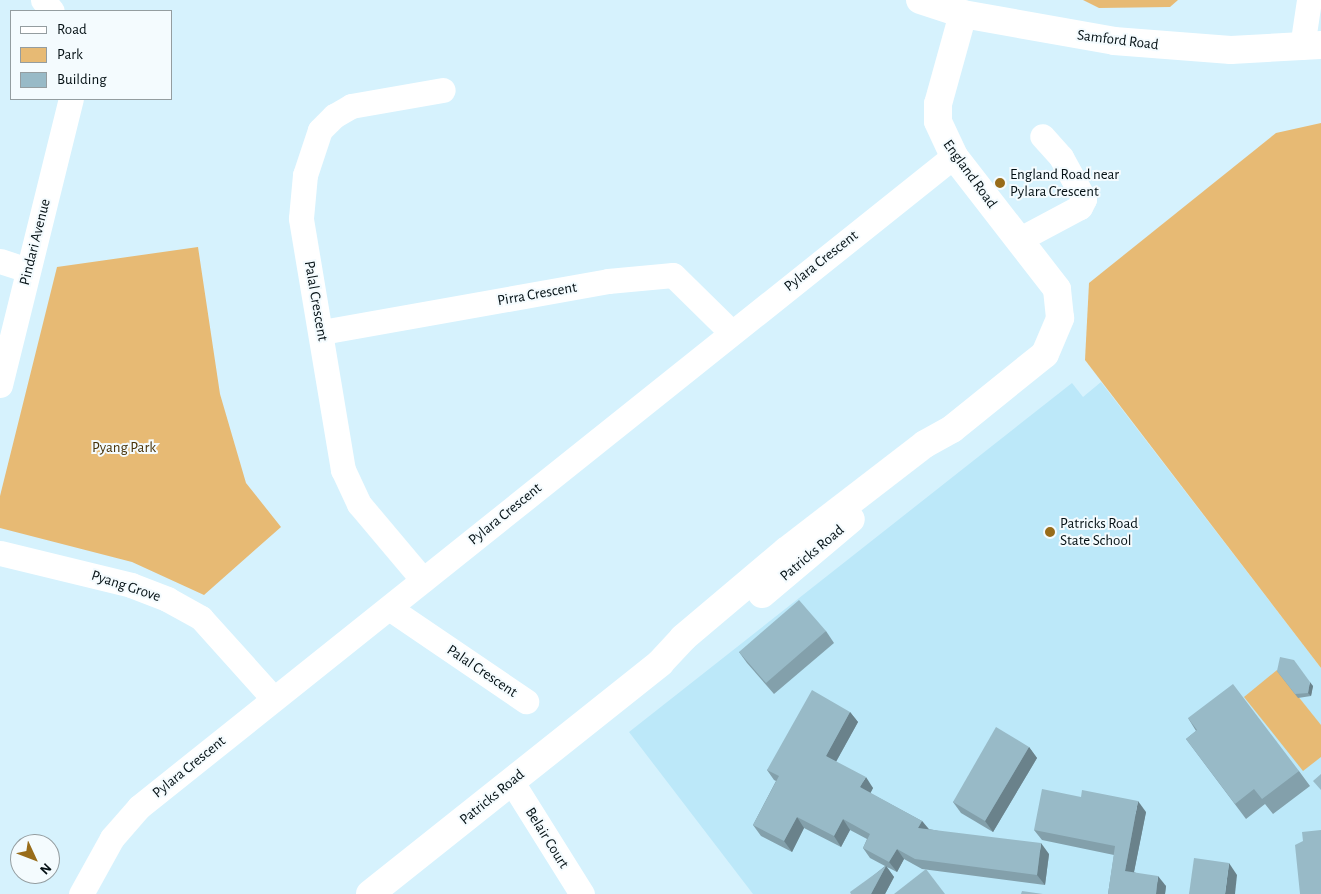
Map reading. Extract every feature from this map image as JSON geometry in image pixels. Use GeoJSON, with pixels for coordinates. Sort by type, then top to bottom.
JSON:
{"type":"FeatureCollection","features":[{"type":"Feature","properties":{"kind":"main road","name":"Samford Road"},"geometry":{"type":"LineString","coordinates":[[920,0],[963,14],[1166,46],[1312,46]]}},
{"type":"Feature","properties":{"kind":"main road","name":"England Road"},"geometry":{"type":"LineString","coordinates":[[963,14],[938,104],[944,141],[1020,238],[1057,289],[1060,318]]}},
{"type":"Feature","properties":{"kind":"main road","name":"Patricks Road"},"geometry":{"type":"LineString","coordinates":[[370,894],[660,663],[683,638],[792,546],[925,444],[952,429],[1045,354],[1060,318]]}},
{"type":"Feature","properties":{"kind":"street"},"geometry":{"type":"LineString","coordinates":[[43,0],[51,10]]}},
{"type":"Feature","properties":{"kind":"street"},"geometry":{"type":"LineString","coordinates":[[1309,0],[1312,46]]}},
{"type":"Feature","properties":{"kind":"street","name":"Palal Crescent"},"geometry":{"type":"LineString","coordinates":[[423,580],[359,504],[343,470],[322,332],[301,218],[305,175],[320,130],[351,106],[443,90]]}},
{"type":"Feature","properties":{"kind":"street","name":"Pindari Avenue"},"geometry":{"type":"LineString","coordinates":[[0,385],[71,100]]}},
{"type":"Feature","properties":{"kind":"street"},"geometry":{"type":"LineString","coordinates":[[1020,238],[1080,207],[1084,199],[1070,171],[1042,136]]}},
{"type":"Feature","properties":{"kind":"street","name":"Pylara Crescent"},"geometry":{"type":"LineString","coordinates":[[81,894],[112,838],[139,807],[731,332],[954,156]]}},
{"type":"Feature","properties":{"kind":"street"},"geometry":{"type":"LineString","coordinates":[[0,261],[28,270]]}},
{"type":"Feature","properties":{"kind":"street","name":"Pirra Crescent"},"geometry":{"type":"LineString","coordinates":[[322,332],[608,281],[673,275],[731,332]]}},
{"type":"Feature","properties":{"kind":"street","name":"Pyang Grove"},"geometry":{"type":"LineString","coordinates":[[0,553],[131,584],[167,599],[201,618],[273,698]]}},
{"type":"Feature","properties":{"kind":"street","name":"Palal Crescent"},"geometry":{"type":"LineString","coordinates":[[389,608],[526,700]]}},
{"type":"Feature","properties":{"kind":"street","name":"Belair Court"},"geometry":{"type":"LineString","coordinates":[[512,782],[582,894]]}},
{"type":"Feature","properties":{"kind":"shaded area","name":"Patricks Road State School"},"geometry":{"type":"Polygon","coordinates":[[[1101,382],[1321,668],[1321,894],[753,894],[629,732],[1072,383],[1083,397],[1101,382]]]}},
{"type":"Feature","properties":{"kind":"green space"},"geometry":{"type":"Polygon","coordinates":[[[1083,0],[1178,0],[1170,7],[1099,8],[1083,0]]]}},
{"type":"Feature","properties":{"kind":"green space"},"geometry":{"type":"Polygon","coordinates":[[[1321,123],[1321,668],[1085,360],[1089,283],[1276,133],[1321,123]]]}},
{"type":"Feature","properties":{"kind":"green space","name":"Pyang Park"},"geometry":{"type":"Polygon","coordinates":[[[198,247],[220,394],[246,483],[281,527],[204,595],[132,562],[0,528],[0,496],[57,267],[198,247]]]}},
{"type":"Feature","properties":{"kind":"green space"},"geometry":{"type":"Polygon","coordinates":[[[1277,670],[1321,725],[1321,757],[1303,771],[1244,697],[1277,670]]]}},
{"type":"Feature","properties":{"kind":"building"},"geometry":{"type":"Polygon","coordinates":[[[799,600],[826,631],[766,683],[739,652],[799,600]]]}},
{"type":"Feature","properties":{"kind":"building"},"geometry":{"type":"Polygon","coordinates":[[[1280,657],[1294,660],[1310,682],[1308,693],[1295,694],[1277,671],[1280,657]]]}},
{"type":"Feature","properties":{"kind":"building"},"geometry":{"type":"Polygon","coordinates":[[[1233,684],[1299,771],[1262,799],[1254,789],[1235,804],[1186,739],[1197,730],[1188,718],[1233,684]]]}},
{"type":"Feature","properties":{"kind":"building"},"geometry":{"type":"Polygon","coordinates":[[[812,690],[850,712],[826,756],[866,777],[860,787],[922,821],[918,828],[1041,843],[1037,875],[915,859],[897,849],[889,862],[863,848],[870,834],[843,819],[834,836],[797,817],[784,841],[753,825],[779,776],[767,770],[812,690]]]}},
{"type":"Feature","properties":{"kind":"building"},"geometry":{"type":"Polygon","coordinates":[[[996,727],[1029,747],[985,821],[953,802],[996,727]]]}},
{"type":"Feature","properties":{"kind":"building"},"geometry":{"type":"Polygon","coordinates":[[[1321,774],[1321,790],[1313,781],[1321,774]]]}},
{"type":"Feature","properties":{"kind":"building"},"geometry":{"type":"Polygon","coordinates":[[[1042,789],[1081,797],[1082,790],[1138,801],[1125,871],[1158,876],[1156,894],[1108,894],[1115,846],[1034,830],[1042,789]]]}},
{"type":"Feature","properties":{"kind":"building"},"geometry":{"type":"Polygon","coordinates":[[[1321,830],[1321,894],[1300,894],[1295,845],[1303,841],[1302,832],[1321,830]]]}},
{"type":"Feature","properties":{"kind":"building"},"geometry":{"type":"Polygon","coordinates":[[[1194,858],[1229,863],[1225,894],[1189,894],[1194,858]]]}},
{"type":"Feature","properties":{"kind":"building"},"geometry":{"type":"Polygon","coordinates":[[[886,866],[871,894],[851,894],[850,892],[886,866]]]}},
{"type":"Feature","properties":{"kind":"building"},"geometry":{"type":"Polygon","coordinates":[[[926,869],[945,894],[894,894],[926,869]]]}},
{"type":"Feature","properties":{"kind":"building"},"geometry":{"type":"Polygon","coordinates":[[[1022,891],[1043,894],[1021,894],[1022,891]]]}},
{"type":"Feature","properties":{"kind":"place","name":"England Road near Pylara Crescent"},"geometry":{"type":"Point","coordinates":[1000,183]}},
{"type":"Feature","properties":{"kind":"place","name":"Patricks Road State School"},"geometry":{"type":"Point","coordinates":[1050,532]}}]}
